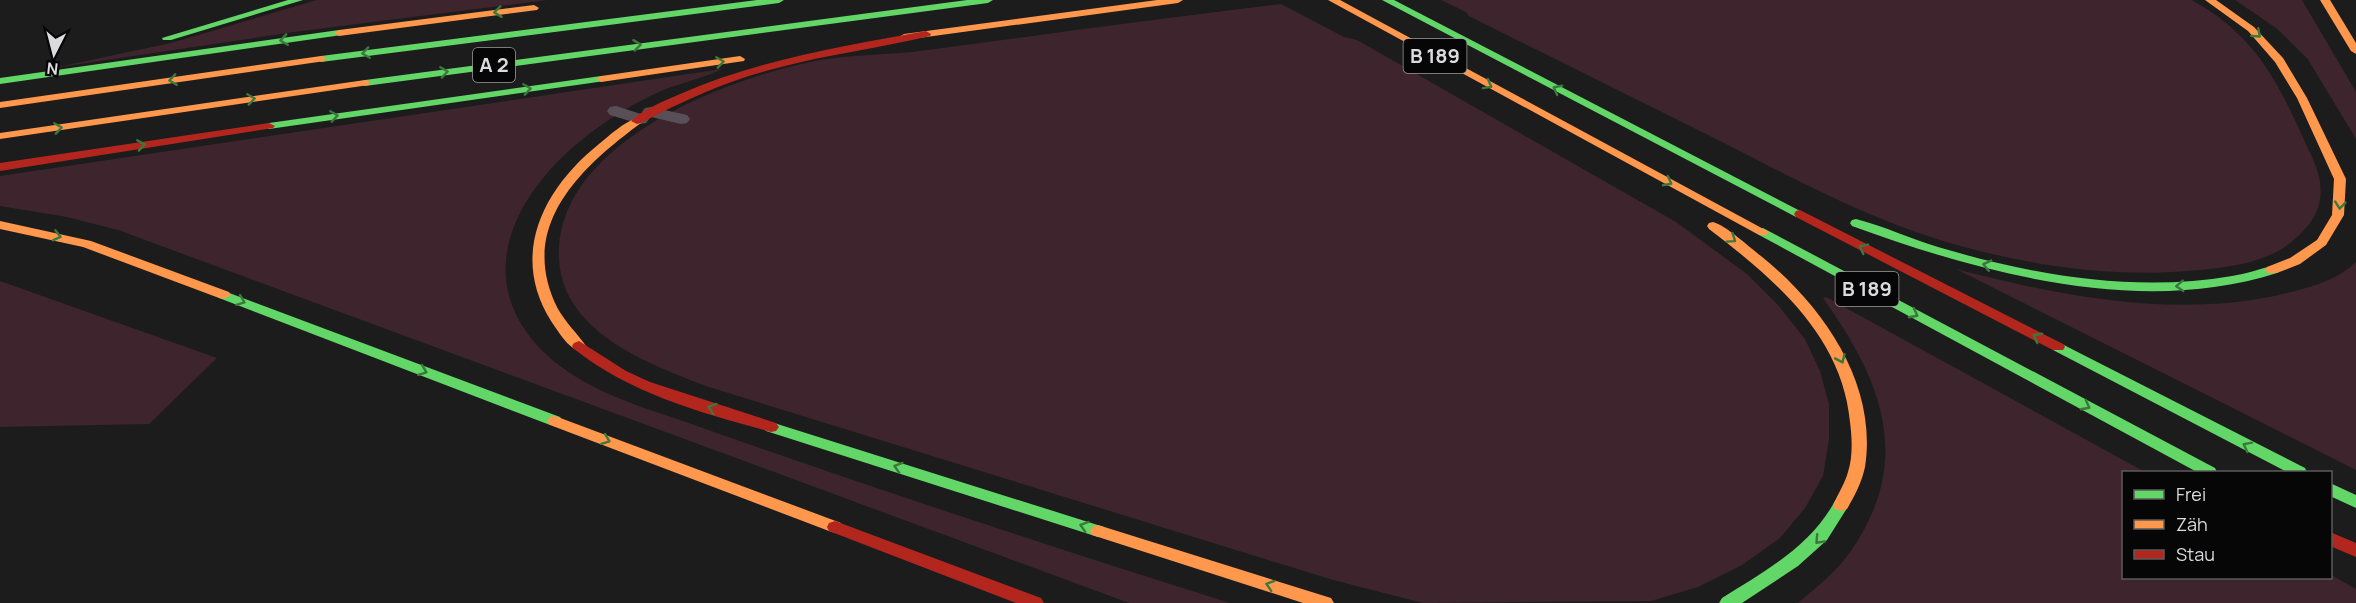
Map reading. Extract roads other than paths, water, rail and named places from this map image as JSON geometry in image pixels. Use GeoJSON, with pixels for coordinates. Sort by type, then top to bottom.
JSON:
{"type":"FeatureCollection","features":[{"type":"Feature","properties":{"kind":"highway"},"geometry":{"type":"LineString","coordinates":[[152,41],[298,0]]}},
{"type":"Feature","properties":{"kind":"highway","name":"A 2"},"geometry":{"type":"LineString","coordinates":[[0,105],[346,56],[778,0]]}},
{"type":"Feature","properties":{"kind":"highway","name":"A 2"},"geometry":{"type":"LineString","coordinates":[[0,136],[518,61],[988,0]]}},
{"type":"Feature","properties":{"kind":"highway"},"geometry":{"type":"LineString","coordinates":[[0,167],[320,118],[1178,0]]}},
{"type":"Feature","properties":{"kind":"highway","name":"B 189"},"geometry":{"type":"LineString","coordinates":[[1387,0],[2297,471]]}},
{"type":"Feature","properties":{"kind":"highway"},"geometry":{"type":"LineString","coordinates":[[1710,169],[1910,244],[1970,261],[2058,279],[2119,285],[2170,286],[2224,282],[2264,274],[2306,256],[2325,241],[2339,216],[2341,187],[2335,165],[2284,65],[2270,46],[2245,23],[2210,0]]}},
{"type":"Feature","properties":{"kind":"highway"},"geometry":{"type":"LineString","coordinates":[[2325,0],[2356,51]]}},
{"type":"Feature","properties":{"kind":"highway","name":"B 189"},"geometry":{"type":"LineString","coordinates":[[1339,3],[1524,105],[2207,471]]}},
{"type":"Feature","properties":{"kind":"highway"},"geometry":{"type":"LineString","coordinates":[[0,81],[221,48],[551,6]]}},
{"type":"Feature","properties":{"kind":"highway"},"geometry":{"type":"LineString","coordinates":[[926,34],[751,71],[703,87],[646,115],[598,149],[567,181],[547,216],[537,252],[541,288],[555,319],[573,341],[598,361],[644,384],[684,399],[1326,603]]}},
{"type":"Feature","properties":{"kind":"highway"},"geometry":{"type":"LineString","coordinates":[[0,73],[100,53]]}},
{"type":"Feature","properties":{"kind":"highway"},"geometry":{"type":"LineString","coordinates":[[1524,105],[1660,192]]}},
{"type":"Feature","properties":{"kind":"highway"},"geometry":{"type":"LineString","coordinates":[[1699,217],[1738,243],[1776,274],[1791,288],[1821,325],[1836,347],[1849,378],[1856,405],[1860,441],[1858,468],[1840,512],[1828,530],[1807,553],[1784,571],[1728,603]]}},
{"type":"Feature","properties":{"kind":"highway"},"geometry":{"type":"LineString","coordinates":[[0,225],[87,244],[164,272],[1035,603]]}},
{"type":"Feature","properties":{"kind":"highway"},"geometry":{"type":"LineString","coordinates":[[2332,490],[2356,502]]}},
{"type":"Feature","properties":{"kind":"highway"},"geometry":{"type":"LineString","coordinates":[[2332,539],[2356,551]]}},
{"type":"Feature","properties":{"kind":"lane"},"geometry":{"type":"LineString","coordinates":[[616,111],[681,119]]}}]}
